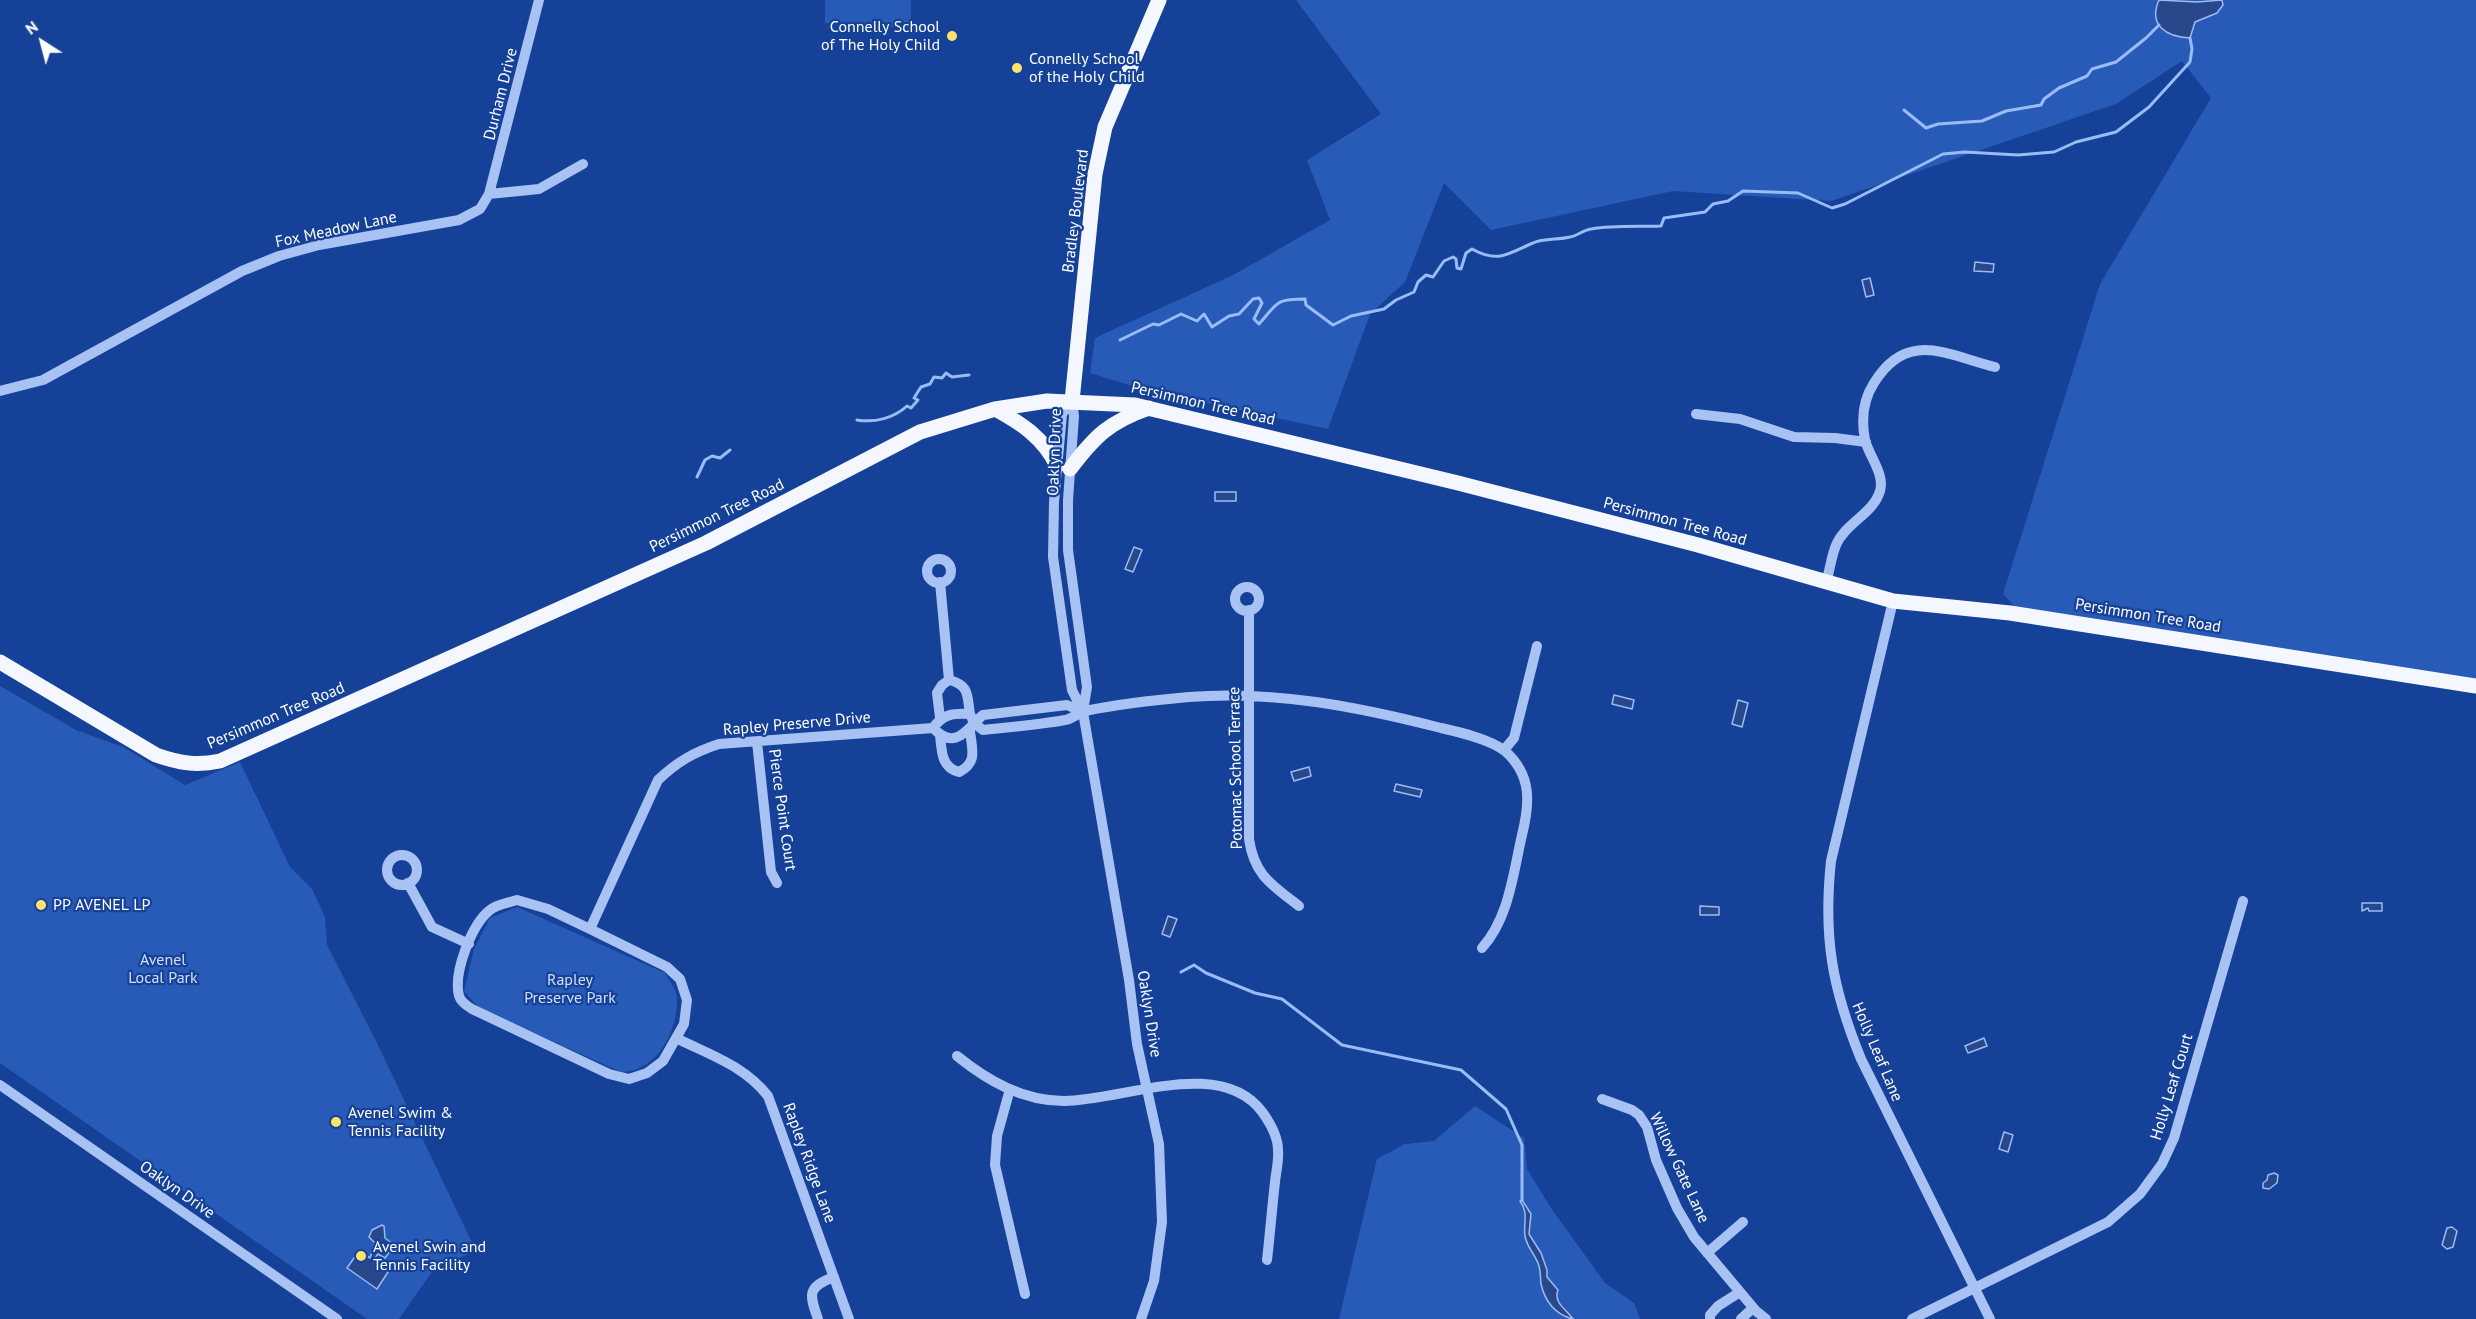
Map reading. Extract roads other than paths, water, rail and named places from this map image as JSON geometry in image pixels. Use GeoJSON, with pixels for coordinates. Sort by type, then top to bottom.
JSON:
{"type":"FeatureCollection","features":[{"type":"Feature","properties":{"kind":"main road","name":"Bradley Boulevard"},"geometry":{"type":"LineString","coordinates":[[1072,401],[1095,174],[1106,128],[1159,0]]}},
{"type":"Feature","properties":{"kind":"main road","name":"Persimmon Tree Road"},"geometry":{"type":"LineString","coordinates":[[0,662],[156,754],[181,763],[202,765],[220,761],[706,543],[920,432],[995,409],[1047,401],[1072,401],[1149,408],[1698,545],[1893,601],[2010,613],[2476,686]]}},
{"type":"Feature","properties":{"kind":"main road"},"geometry":{"type":"LineString","coordinates":[[995,409],[1025,426],[1064,467],[1092,439],[1122,417],[1149,408]]}},
{"type":"Feature","properties":{"kind":"street","name":"Durham Drive"},"geometry":{"type":"LineString","coordinates":[[489,194],[539,0]]}},
{"type":"Feature","properties":{"kind":"street"},"geometry":{"type":"LineString","coordinates":[[489,194],[539,189],[583,164]]}},
{"type":"Feature","properties":{"kind":"street","name":"Fox Meadow Lane"},"geometry":{"type":"LineString","coordinates":[[0,391],[43,380],[242,271],[279,256],[319,245],[459,220],[480,209],[489,194]]}},
{"type":"Feature","properties":{"kind":"street"},"geometry":{"type":"LineString","coordinates":[[1826,583],[1837,543],[1854,522],[1874,506],[1881,489],[1877,467],[1866,442],[1863,423],[1865,396],[1881,371],[1898,356],[1913,350],[1948,352],[1965,360],[1995,367]]}},
{"type":"Feature","properties":{"kind":"street","name":"Oaklyn Drive"},"geometry":{"type":"LineString","coordinates":[[1072,401],[1062,414],[1068,550],[1087,687],[1083,712]]}},
{"type":"Feature","properties":{"kind":"street"},"geometry":{"type":"LineString","coordinates":[[1696,414],[1740,419],[1794,437],[1835,438],[1866,442]]}},
{"type":"Feature","properties":{"kind":"street","name":"Oaklyn Drive"},"geometry":{"type":"LineString","coordinates":[[1064,467],[1053,557],[1072,690],[1083,712],[1146,1090],[1159,1144],[1162,1222],[1154,1281],[1142,1319]]}},
{"type":"Feature","properties":{"kind":"street"},"geometry":{"type":"LineString","coordinates":[[940,582],[949,680]]}},
{"type":"Feature","properties":{"kind":"street","name":"Holly Leaf Lane"},"geometry":{"type":"LineString","coordinates":[[1893,601],[1831,861],[1827,904],[1832,972],[1843,1015],[1861,1059],[1990,1319]]}},
{"type":"Feature","properties":{"kind":"street","name":"Potomac School Terrace"},"geometry":{"type":"LineString","coordinates":[[1249,610],[1249,839],[1251,855],[1265,881],[1299,906]]}},
{"type":"Feature","properties":{"kind":"street"},"geometry":{"type":"LineString","coordinates":[[1482,948],[1494,935],[1504,914],[1527,813],[1528,790],[1525,781],[1504,750],[1514,738],[1537,646]]}},
{"type":"Feature","properties":{"kind":"street"},"geometry":{"type":"LineString","coordinates":[[949,680],[960,682],[965,688],[971,723],[973,759],[968,767],[959,772],[950,770],[944,762],[936,731],[940,718],[936,693],[949,680]]}},
{"type":"Feature","properties":{"kind":"street","name":"Rapley Preserve Drive"},"geometry":{"type":"LineString","coordinates":[[590,929],[658,780],[674,764],[696,751],[719,744],[936,731],[956,738],[971,723],[983,716],[1067,705],[1083,712],[1190,697],[1249,696],[1310,701],[1391,715],[1471,735],[1504,750]]}},
{"type":"Feature","properties":{"kind":"street","name":"Rapley Preserve Drive"},"geometry":{"type":"LineString","coordinates":[[940,718],[953,713],[971,723]]}},
{"type":"Feature","properties":{"kind":"street","name":"Pierce Point Court"},"geometry":{"type":"LineString","coordinates":[[757,742],[771,872],[777,883]]}},
{"type":"Feature","properties":{"kind":"street"},"geometry":{"type":"LineString","coordinates":[[408,883],[432,927],[469,944]]}},
{"type":"Feature","properties":{"kind":"street"},"geometry":{"type":"LineString","coordinates":[[517,900],[548,909],[590,929],[667,967],[680,979],[687,1000],[684,1024],[663,1061],[647,1073],[629,1079],[609,1074],[472,1009],[459,996],[458,980],[462,962],[478,921],[493,908],[517,900]]}},
{"type":"Feature","properties":{"kind":"street","name":"Holly Leaf Court"},"geometry":{"type":"LineString","coordinates":[[1974,1288],[2108,1222],[2140,1194],[2161,1167],[2174,1138],[2243,901]]}},
{"type":"Feature","properties":{"kind":"street","name":"Rapley Ridge Lane"},"geometry":{"type":"LineString","coordinates":[[676,1038],[742,1070],[768,1096],[849,1319]]}},
{"type":"Feature","properties":{"kind":"street"},"geometry":{"type":"LineString","coordinates":[[957,1056],[982,1076],[1027,1097],[1063,1101],[1087,1100],[1208,1083],[1235,1089],[1257,1104],[1271,1124],[1279,1149],[1267,1260]]}},
{"type":"Feature","properties":{"kind":"street","name":"Oaklyn Drive"},"geometry":{"type":"LineString","coordinates":[[0,1085],[337,1319]]}},
{"type":"Feature","properties":{"kind":"street"},"geometry":{"type":"LineString","coordinates":[[1010,1089],[997,1136],[995,1165],[1025,1294]]}},
{"type":"Feature","properties":{"kind":"street","name":"Willow Gate Lane"},"geometry":{"type":"LineString","coordinates":[[1602,1099],[1632,1110],[1639,1115],[1647,1127],[1656,1160],[1677,1208],[1694,1237],[1753,1308],[1766,1319]]}},
{"type":"Feature","properties":{"kind":"street"},"geometry":{"type":"LineString","coordinates":[[1707,1253],[1743,1222]]}},
{"type":"Feature","properties":{"kind":"street"},"geometry":{"type":"LineString","coordinates":[[818,1319],[811,1299],[813,1289],[819,1283],[834,1277]]}},
{"type":"Feature","properties":{"kind":"street"},"geometry":{"type":"LineString","coordinates":[[1912,1319],[1974,1288]]}},
{"type":"Feature","properties":{"kind":"street"},"geometry":{"type":"LineString","coordinates":[[1710,1319],[1710,1315],[1718,1306],[1740,1292]]}},
{"type":"Feature","properties":{"kind":"street"},"geometry":{"type":"LineString","coordinates":[[1741,1319],[1753,1308]]}},
{"type":"Feature","properties":{"kind":"waterway"},"geometry":{"type":"LineString","coordinates":[[1904,110],[1926,128],[1938,124],[1982,121],[2006,111],[2041,105],[2044,99],[2059,88],[2087,76],[2092,69],[2116,62],[2159,25]]}},
{"type":"Feature","properties":{"kind":"waterway"},"geometry":{"type":"LineString","coordinates":[[1120,340],[1181,314],[1197,321],[1204,314],[1212,327],[1229,316],[1239,314],[1253,299],[1259,298],[1262,303],[1254,319],[1259,324],[1282,301],[1305,299],[1306,305],[1333,325],[1351,316],[1384,309],[1396,300],[1414,292],[1418,282],[1426,275],[1433,277],[1444,261],[1453,257],[1456,259],[1457,268],[1461,269],[1466,253],[1472,249],[1490,256],[1497,256],[1537,241],[1566,238],[1591,229],[1661,226],[1664,218],[1705,212],[1713,204],[1728,201],[1743,191],[1798,193],[1832,208],[1845,204],[1943,154],[1965,152],[2018,155],[2054,152],[2076,142],[2116,132],[2149,107],[2190,62],[2192,49],[2190,38]]}},
{"type":"Feature","properties":{"kind":"waterway"},"geometry":{"type":"LineString","coordinates":[[857,420],[884,419],[907,406],[911,408],[918,400],[914,398],[921,387],[930,384],[934,377],[942,378],[946,373],[952,377],[969,375]]}},
{"type":"Feature","properties":{"kind":"waterway"},"geometry":{"type":"LineString","coordinates":[[697,477],[705,460],[712,456],[720,458],[730,450]]}},
{"type":"Feature","properties":{"kind":"waterway"},"geometry":{"type":"LineString","coordinates":[[1181,972],[1194,965],[1206,973],[1255,993],[1282,999],[1342,1045],[1461,1070],[1506,1109],[1522,1145],[1522,1200]]}},
{"type":"Feature","properties":{"kind":"place","name":"Connelly School of The Holy Child"},"geometry":{"type":"Point","coordinates":[952,36]}},
{"type":"Feature","properties":{"kind":"place","name":"Connelly School of the Holy Child"},"geometry":{"type":"Point","coordinates":[1017,68]}},
{"type":"Feature","properties":{"kind":"place","name":"PP AVENEL LP"},"geometry":{"type":"Point","coordinates":[41,905]}},
{"type":"Feature","properties":{"kind":"place","name":"Avenel Swim & Tennis Facility"},"geometry":{"type":"Point","coordinates":[336,1122]}},
{"type":"Feature","properties":{"kind":"place","name":"Avenel Swin and Tennis Facility"},"geometry":{"type":"Point","coordinates":[361,1256]}},
{"type":"Feature","properties":{"kind":"park label","name":"Avenel Local Park"},"geometry":{"type":"Point","coordinates":[163,969]}},
{"type":"Feature","properties":{"kind":"park label","name":"Rapley Preserve Park"},"geometry":{"type":"Point","coordinates":[570,989]}}]}
